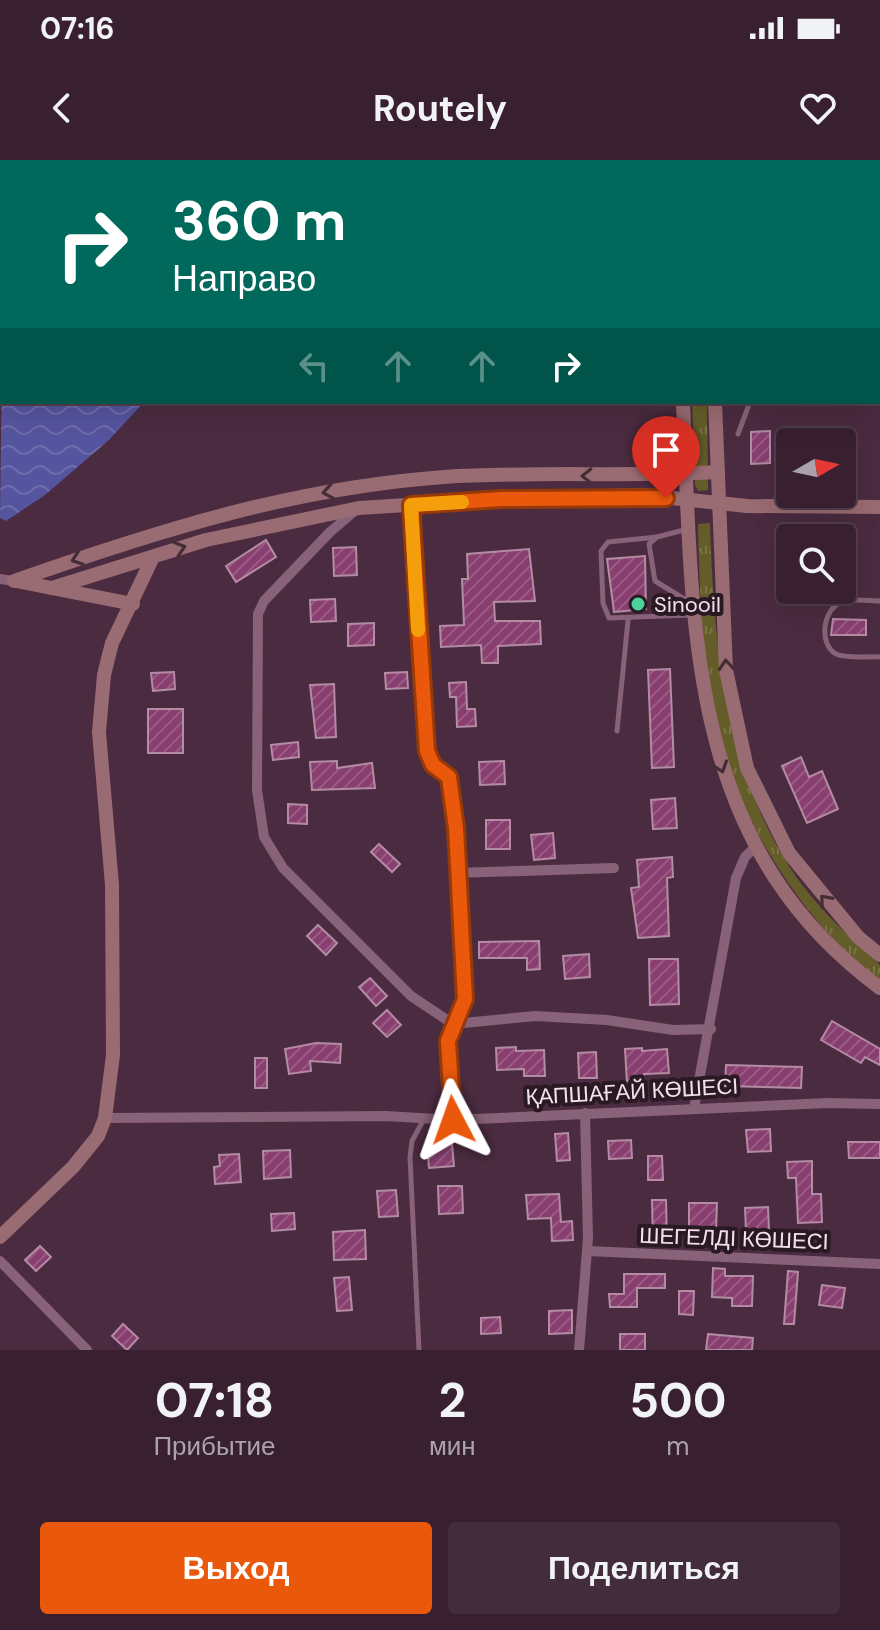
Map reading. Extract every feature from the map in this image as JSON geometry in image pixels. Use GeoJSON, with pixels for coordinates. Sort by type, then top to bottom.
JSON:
{"type":"FeatureCollection","features":[{"type":"Feature","properties":{"kind":"street"},"geometry":{"type":"LineString","coordinates":[[683,404],[692,609],[715,748],[755,847],[796,910],[840,958],[880,988]]}},
{"type":"Feature","properties":{"kind":"street"},"geometry":{"type":"LineString","coordinates":[[715,404],[726,670],[747,768],[789,853],[848,926],[880,955]]}},
{"type":"Feature","properties":{"kind":"street"},"geometry":{"type":"LineString","coordinates":[[7,580],[251,505],[346,489],[445,477],[718,472]]}},
{"type":"Feature","properties":{"kind":"street"},"geometry":{"type":"LineString","coordinates":[[52,588],[219,537],[359,508],[643,495],[747,506],[880,507]]}},
{"type":"Feature","properties":{"kind":"street"},"geometry":{"type":"LineString","coordinates":[[411,505],[427,751],[433,765],[449,777],[456,828],[465,999],[448,1041],[453,1120]]}},
{"type":"Feature","properties":{"kind":"street"},"geometry":{"type":"LineString","coordinates":[[359,508],[330,532],[264,601],[258,614],[257,790],[264,837],[283,868],[411,996],[453,1024],[535,1016],[607,1020],[673,1030],[711,1029]]}},
{"type":"Feature","properties":{"kind":"street"},"geometry":{"type":"LineString","coordinates":[[0,1237],[81,1158],[98,1136],[105,1118],[113,1055],[112,935],[99,732],[104,675],[112,643],[153,557]]}},
{"type":"Feature","properties":{"kind":"street"},"geometry":{"type":"LineString","coordinates":[[7,580],[133,604]]}},
{"type":"Feature","properties":{"kind":"street"},"geometry":{"type":"LineString","coordinates":[[694,1108],[711,1029],[736,878],[745,857],[755,847]]}},
{"type":"Feature","properties":{"kind":"street"},"geometry":{"type":"LineString","coordinates":[[457,873],[614,868]]}},
{"type":"Feature","properties":{"kind":"street","name":"ҚАПШАҒАЙ КӨШЕСІ"},"geometry":{"type":"LineString","coordinates":[[105,1118],[386,1116],[453,1120],[694,1108],[880,1104]]}},
{"type":"Feature","properties":{"kind":"street"},"geometry":{"type":"LineString","coordinates":[[579,1350],[587,1251],[585,1113]]}},
{"type":"Feature","properties":{"kind":"street","name":"ШЕГЕЛДІ КӨШЕСІ"},"geometry":{"type":"LineString","coordinates":[[587,1251],[880,1264]]}},
{"type":"Feature","properties":{"kind":"street"},"geometry":{"type":"LineString","coordinates":[[0,1261],[87,1350]]}},
{"type":"Feature","properties":{"kind":"lane"},"geometry":{"type":"LineString","coordinates":[[738,434],[749,404]]}},
{"type":"Feature","properties":{"kind":"lane"},"geometry":{"type":"LineString","coordinates":[[689,529],[657,537],[608,542],[601,551],[603,603],[609,618],[628,620],[692,609]]}},
{"type":"Feature","properties":{"kind":"lane"},"geometry":{"type":"LineString","coordinates":[[657,537],[649,544],[655,581],[692,609]]}},
{"type":"Feature","properties":{"kind":"lane"},"geometry":{"type":"LineString","coordinates":[[880,601],[842,602],[831,610],[825,633],[830,649],[839,655],[880,657]]}},
{"type":"Feature","properties":{"kind":"lane"},"geometry":{"type":"LineString","coordinates":[[617,731],[628,620]]}},
{"type":"Feature","properties":{"kind":"lane"},"geometry":{"type":"LineString","coordinates":[[419,1350],[410,1157],[412,1141],[424,1118]]}},
{"type":"Feature","properties":{"kind":"green space"},"geometry":{"type":"Polygon","coordinates":[[[692,404],[707,404],[708,490],[698,491],[695,485],[692,404]]]}},
{"type":"Feature","properties":{"kind":"green space"},"geometry":{"type":"Polygon","coordinates":[[[710,523],[721,666],[740,758],[756,803],[777,845],[803,886],[880,965],[880,980],[836,942],[799,898],[769,853],[728,765],[716,720],[702,627],[698,524],[710,523]]]}},
{"type":"Feature","properties":{"kind":"water"},"geometry":{"type":"Polygon","coordinates":[[[1,404],[142,404],[109,440],[45,495],[6,521],[0,518],[1,404]]]}},
{"type":"Feature","properties":{"kind":"building"},"geometry":{"type":"Polygon","coordinates":[[[770,431],[770,463],[751,464],[751,432],[770,431]]]}},
{"type":"Feature","properties":{"kind":"building"},"geometry":{"type":"Polygon","coordinates":[[[266,540],[276,557],[236,582],[226,566],[266,540]]]}},
{"type":"Feature","properties":{"kind":"building"},"geometry":{"type":"Polygon","coordinates":[[[356,547],[357,575],[334,576],[333,548],[356,547]]]}},
{"type":"Feature","properties":{"kind":"building"},"geometry":{"type":"Polygon","coordinates":[[[529,549],[535,601],[494,602],[495,621],[540,621],[541,644],[498,646],[498,663],[482,663],[481,645],[441,647],[440,626],[464,625],[462,579],[468,579],[467,554],[529,549]]]}},
{"type":"Feature","properties":{"kind":"building"},"geometry":{"type":"Polygon","coordinates":[[[645,556],[646,609],[614,612],[607,559],[645,556]]]}},
{"type":"Feature","properties":{"kind":"building"},"geometry":{"type":"Polygon","coordinates":[[[335,599],[336,621],[311,622],[310,600],[335,599]]]}},
{"type":"Feature","properties":{"kind":"building"},"geometry":{"type":"Polygon","coordinates":[[[833,619],[866,620],[866,635],[831,635],[833,619]]]}},
{"type":"Feature","properties":{"kind":"building"},"geometry":{"type":"Polygon","coordinates":[[[374,623],[374,645],[348,646],[348,624],[374,623]]]}},
{"type":"Feature","properties":{"kind":"building"},"geometry":{"type":"Polygon","coordinates":[[[670,669],[674,767],[652,768],[648,670],[670,669]]]}},
{"type":"Feature","properties":{"kind":"building"},"geometry":{"type":"Polygon","coordinates":[[[174,672],[175,689],[153,691],[151,673],[174,672]]]}},
{"type":"Feature","properties":{"kind":"building"},"geometry":{"type":"Polygon","coordinates":[[[407,672],[408,688],[386,689],[385,673],[407,672]]]}},
{"type":"Feature","properties":{"kind":"building"},"geometry":{"type":"Polygon","coordinates":[[[466,682],[467,709],[475,709],[476,726],[457,727],[456,697],[450,697],[449,683],[466,682]]]}},
{"type":"Feature","properties":{"kind":"building"},"geometry":{"type":"Polygon","coordinates":[[[334,684],[336,737],[316,738],[310,685],[334,684]]]}},
{"type":"Feature","properties":{"kind":"building"},"geometry":{"type":"Polygon","coordinates":[[[148,709],[183,709],[183,753],[148,753],[148,709]]]}},
{"type":"Feature","properties":{"kind":"building"},"geometry":{"type":"Polygon","coordinates":[[[298,742],[299,757],[273,760],[271,745],[298,742]]]}},
{"type":"Feature","properties":{"kind":"building"},"geometry":{"type":"Polygon","coordinates":[[[801,757],[809,777],[822,771],[838,809],[807,823],[782,766],[801,757]]]}},
{"type":"Feature","properties":{"kind":"building"},"geometry":{"type":"Polygon","coordinates":[[[337,761],[337,768],[372,763],[375,788],[312,790],[310,762],[337,761]]]}},
{"type":"Feature","properties":{"kind":"building"},"geometry":{"type":"Polygon","coordinates":[[[504,761],[505,784],[480,785],[479,762],[504,761]]]}},
{"type":"Feature","properties":{"kind":"building"},"geometry":{"type":"Polygon","coordinates":[[[675,798],[677,828],[653,829],[651,800],[675,798]]]}},
{"type":"Feature","properties":{"kind":"building"},"geometry":{"type":"Polygon","coordinates":[[[288,804],[307,805],[307,824],[288,823],[288,804]]]}},
{"type":"Feature","properties":{"kind":"building"},"geometry":{"type":"Polygon","coordinates":[[[486,820],[510,820],[510,849],[486,849],[486,820]]]}},
{"type":"Feature","properties":{"kind":"building"},"geometry":{"type":"Polygon","coordinates":[[[553,833],[555,858],[534,860],[531,835],[553,833]]]}},
{"type":"Feature","properties":{"kind":"building"},"geometry":{"type":"Polygon","coordinates":[[[379,844],[400,864],[392,872],[371,852],[379,844]]]}},
{"type":"Feature","properties":{"kind":"building"},"geometry":{"type":"Polygon","coordinates":[[[672,857],[673,877],[667,878],[669,936],[638,938],[631,888],[639,887],[637,860],[672,857]]]}},
{"type":"Feature","properties":{"kind":"building"},"geometry":{"type":"Polygon","coordinates":[[[318,925],[337,943],[326,955],[307,936],[318,925]]]}},
{"type":"Feature","properties":{"kind":"building"},"geometry":{"type":"Polygon","coordinates":[[[539,941],[540,969],[527,970],[527,958],[479,958],[479,942],[539,941]]]}},
{"type":"Feature","properties":{"kind":"building"},"geometry":{"type":"Polygon","coordinates":[[[589,954],[590,977],[565,979],[563,956],[589,954]]]}},
{"type":"Feature","properties":{"kind":"building"},"geometry":{"type":"Polygon","coordinates":[[[649,959],[678,959],[679,1004],[650,1005],[649,959]]]}},
{"type":"Feature","properties":{"kind":"building"},"geometry":{"type":"Polygon","coordinates":[[[370,978],[387,996],[376,1006],[359,987],[370,978]]]}},
{"type":"Feature","properties":{"kind":"building"},"geometry":{"type":"Polygon","coordinates":[[[387,1010],[401,1025],[387,1037],[373,1023],[387,1010]]]}},
{"type":"Feature","properties":{"kind":"building"},"geometry":{"type":"Polygon","coordinates":[[[832,1021],[880,1049],[880,1065],[865,1057],[861,1063],[821,1040],[832,1021]]]}},
{"type":"Feature","properties":{"kind":"building"},"geometry":{"type":"Polygon","coordinates":[[[316,1043],[341,1044],[340,1063],[310,1061],[311,1071],[289,1074],[285,1049],[316,1043]]]}},
{"type":"Feature","properties":{"kind":"building"},"geometry":{"type":"Polygon","coordinates":[[[516,1047],[516,1051],[544,1050],[545,1076],[524,1076],[524,1069],[497,1070],[496,1048],[516,1047]]]}},
{"type":"Feature","properties":{"kind":"building"},"geometry":{"type":"Polygon","coordinates":[[[642,1048],[642,1051],[667,1049],[669,1073],[644,1074],[645,1099],[628,1100],[625,1049],[642,1048]]]}},
{"type":"Feature","properties":{"kind":"building"},"geometry":{"type":"Polygon","coordinates":[[[596,1052],[597,1078],[579,1078],[578,1053],[596,1052]]]}},
{"type":"Feature","properties":{"kind":"building"},"geometry":{"type":"Polygon","coordinates":[[[255,1058],[267,1058],[267,1088],[255,1088],[255,1058]]]}},
{"type":"Feature","properties":{"kind":"building"},"geometry":{"type":"Polygon","coordinates":[[[726,1065],[802,1067],[801,1088],[725,1086],[726,1065]]]}},
{"type":"Feature","properties":{"kind":"building"},"geometry":{"type":"Polygon","coordinates":[[[770,1129],[771,1151],[748,1152],[746,1130],[770,1129]]]}},
{"type":"Feature","properties":{"kind":"building"},"geometry":{"type":"Polygon","coordinates":[[[568,1133],[570,1160],[557,1161],[555,1134],[568,1133]]]}},
{"type":"Feature","properties":{"kind":"building"},"geometry":{"type":"Polygon","coordinates":[[[631,1140],[632,1158],[609,1159],[608,1141],[631,1140]]]}},
{"type":"Feature","properties":{"kind":"building"},"geometry":{"type":"Polygon","coordinates":[[[848,1142],[880,1142],[880,1158],[849,1158],[848,1142]]]}},
{"type":"Feature","properties":{"kind":"building"},"geometry":{"type":"Polygon","coordinates":[[[452,1144],[454,1166],[429,1168],[427,1146],[452,1144]]]}},
{"type":"Feature","properties":{"kind":"building"},"geometry":{"type":"Polygon","coordinates":[[[290,1150],[291,1177],[264,1179],[263,1151],[290,1150]]]}},
{"type":"Feature","properties":{"kind":"building"},"geometry":{"type":"Polygon","coordinates":[[[239,1154],[241,1182],[215,1184],[214,1167],[220,1166],[219,1155],[239,1154]]]}},
{"type":"Feature","properties":{"kind":"building"},"geometry":{"type":"Polygon","coordinates":[[[648,1156],[662,1156],[663,1180],[648,1180],[648,1156]]]}},
{"type":"Feature","properties":{"kind":"building"},"geometry":{"type":"Polygon","coordinates":[[[812,1161],[812,1194],[821,1194],[822,1222],[798,1223],[796,1178],[788,1178],[787,1162],[812,1161]]]}},
{"type":"Feature","properties":{"kind":"building"},"geometry":{"type":"Polygon","coordinates":[[[438,1186],[462,1186],[463,1213],[439,1214],[438,1186]]]}},
{"type":"Feature","properties":{"kind":"building"},"geometry":{"type":"Polygon","coordinates":[[[396,1190],[398,1216],[379,1217],[377,1191],[396,1190]]]}},
{"type":"Feature","properties":{"kind":"building"},"geometry":{"type":"Polygon","coordinates":[[[559,1194],[561,1222],[572,1221],[573,1240],[552,1241],[551,1218],[528,1219],[526,1195],[559,1194]]]}},
{"type":"Feature","properties":{"kind":"building"},"geometry":{"type":"Polygon","coordinates":[[[652,1200],[666,1200],[667,1241],[653,1242],[652,1200]]]}},
{"type":"Feature","properties":{"kind":"building"},"geometry":{"type":"Polygon","coordinates":[[[689,1203],[717,1203],[716,1230],[689,1229],[689,1203]]]}},
{"type":"Feature","properties":{"kind":"building"},"geometry":{"type":"Polygon","coordinates":[[[768,1207],[769,1230],[746,1231],[745,1208],[768,1207]]]}},
{"type":"Feature","properties":{"kind":"building"},"geometry":{"type":"Polygon","coordinates":[[[294,1213],[295,1229],[272,1231],[271,1214],[294,1213]]]}},
{"type":"Feature","properties":{"kind":"building"},"geometry":{"type":"Polygon","coordinates":[[[365,1230],[366,1259],[334,1260],[333,1232],[365,1230]]]}},
{"type":"Feature","properties":{"kind":"building"},"geometry":{"type":"Polygon","coordinates":[[[40,1246],[51,1257],[36,1271],[25,1260],[40,1246]]]}},
{"type":"Feature","properties":{"kind":"building"},"geometry":{"type":"Polygon","coordinates":[[[713,1268],[725,1269],[725,1276],[753,1276],[752,1306],[732,1306],[732,1298],[712,1297],[713,1268]]]}},
{"type":"Feature","properties":{"kind":"building"},"geometry":{"type":"Polygon","coordinates":[[[788,1271],[798,1272],[794,1324],[784,1324],[788,1271]]]}},
{"type":"Feature","properties":{"kind":"building"},"geometry":{"type":"Polygon","coordinates":[[[624,1274],[665,1274],[665,1288],[637,1288],[637,1307],[610,1307],[609,1294],[624,1294],[624,1274]]]}},
{"type":"Feature","properties":{"kind":"building"},"geometry":{"type":"Polygon","coordinates":[[[349,1277],[352,1310],[337,1311],[334,1278],[349,1277]]]}},
{"type":"Feature","properties":{"kind":"building"},"geometry":{"type":"Polygon","coordinates":[[[822,1285],[845,1288],[842,1308],[819,1305],[822,1285]]]}},
{"type":"Feature","properties":{"kind":"building"},"geometry":{"type":"Polygon","coordinates":[[[679,1291],[694,1291],[693,1315],[679,1314],[679,1291]]]}},
{"type":"Feature","properties":{"kind":"building"},"geometry":{"type":"Polygon","coordinates":[[[572,1310],[572,1333],[549,1334],[549,1311],[572,1310]]]}},
{"type":"Feature","properties":{"kind":"building"},"geometry":{"type":"Polygon","coordinates":[[[500,1317],[501,1333],[481,1334],[481,1318],[500,1317]]]}},
{"type":"Feature","properties":{"kind":"building"},"geometry":{"type":"Polygon","coordinates":[[[123,1324],[138,1338],[127,1350],[112,1336],[123,1324]]]}},
{"type":"Feature","properties":{"kind":"building"},"geometry":{"type":"Polygon","coordinates":[[[620,1334],[645,1334],[645,1350],[620,1350],[620,1334]]]}},
{"type":"Feature","properties":{"kind":"building"},"geometry":{"type":"Polygon","coordinates":[[[708,1334],[753,1338],[752,1350],[706,1350],[708,1334]]]}},
{"type":"Feature","properties":{"kind":"slow traffic"},"geometry":{"type":"LineString","coordinates":[[418,630],[411,505],[462,502]]}},
{"type":"Feature","properties":{"kind":"place","name":"Sinooil"},"geometry":{"type":"Point","coordinates":[638,604]}},
{"type":"Feature","properties":{"kind":"route"},"geometry":{"type":"LineString","coordinates":[[453,1120],[448,1041],[465,999],[456,828],[449,777],[433,765],[427,751],[411,505],[643,495],[666,498]]}}]}
